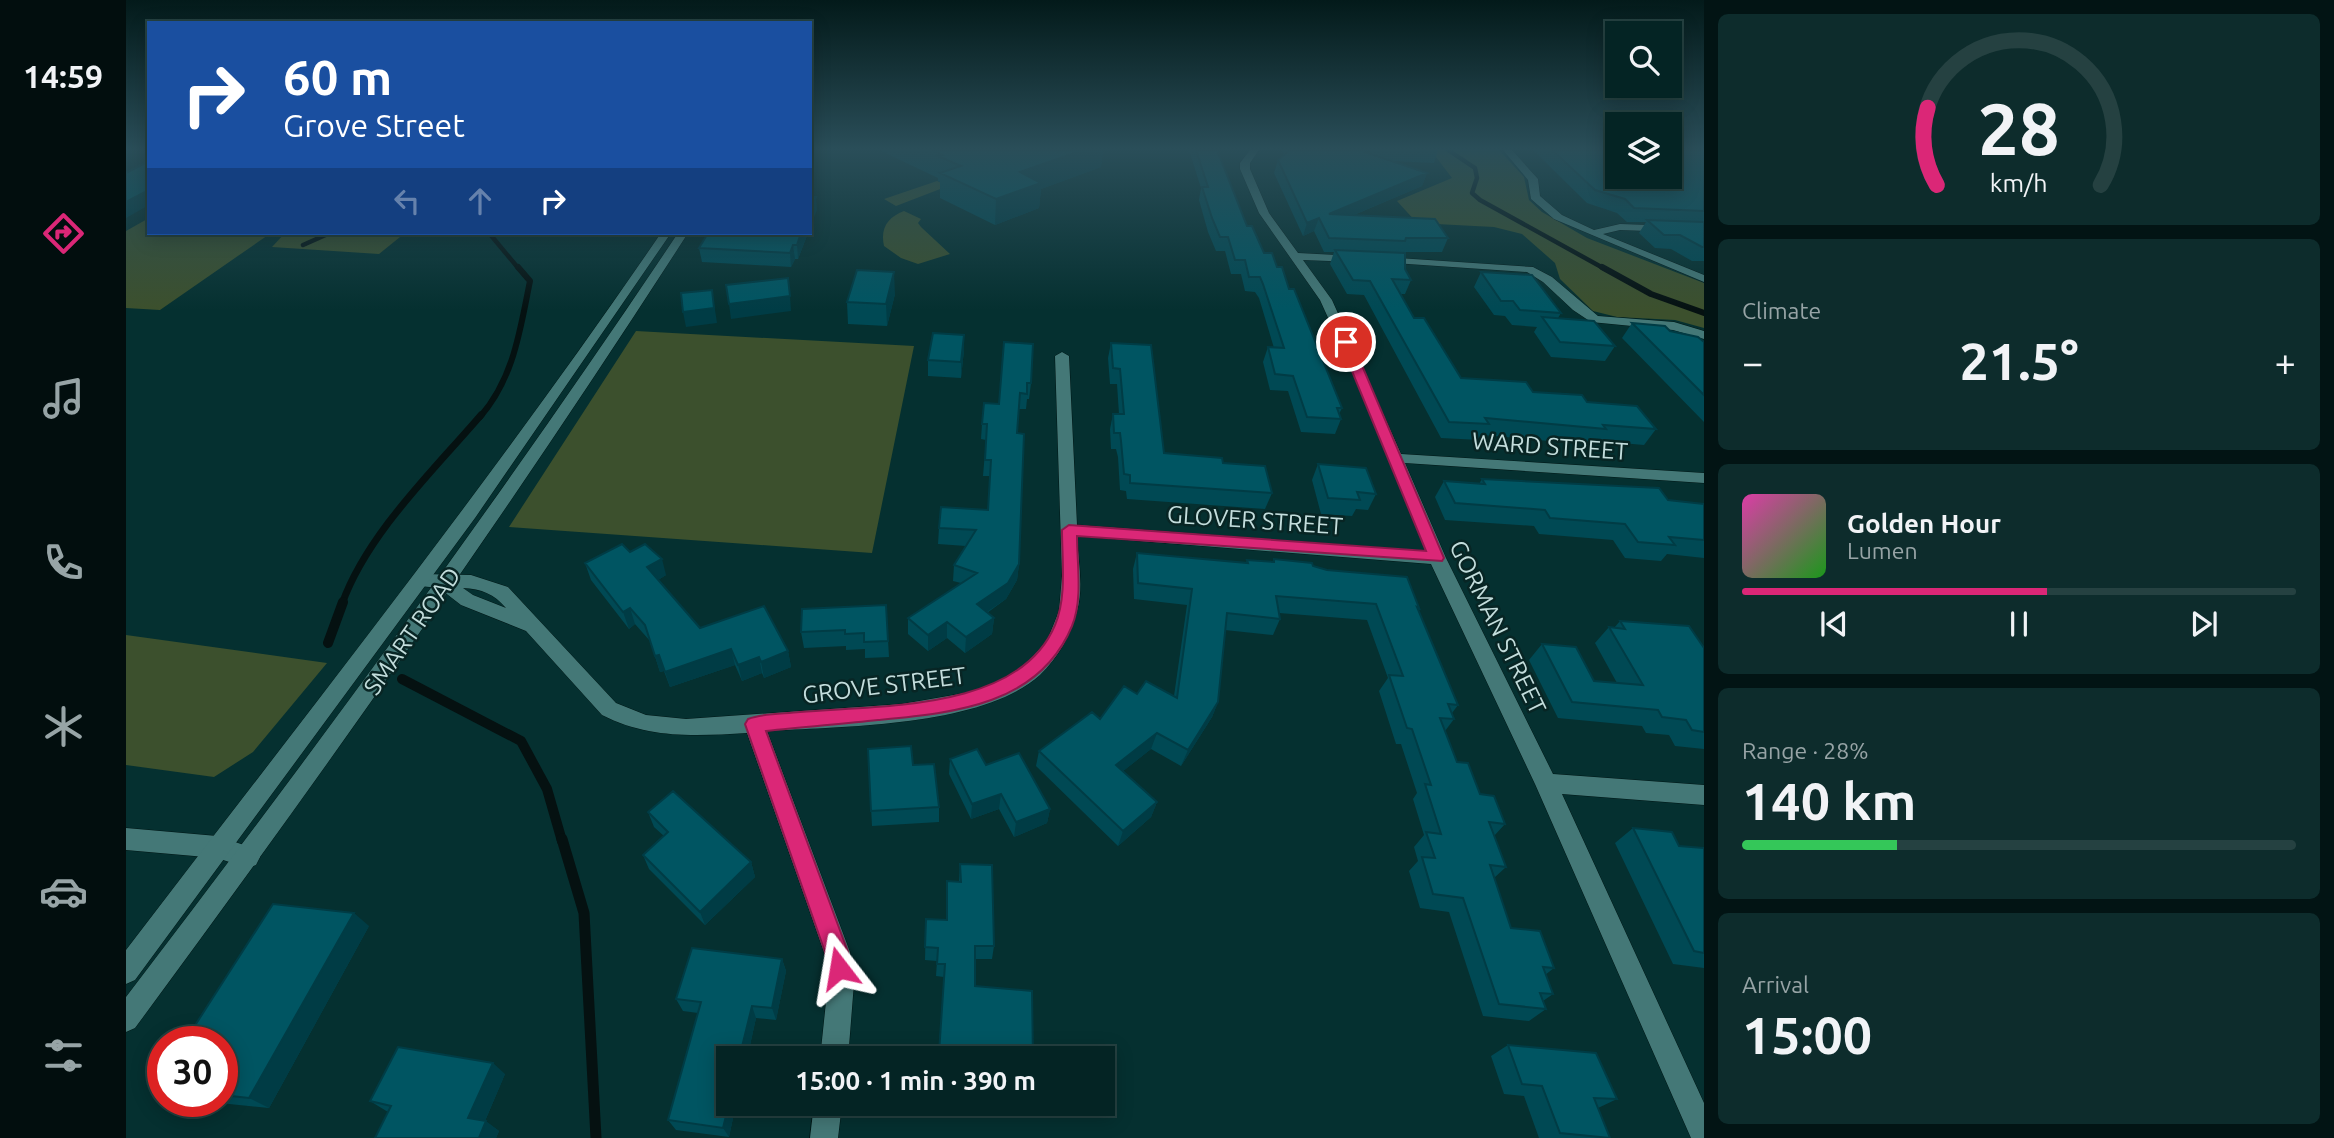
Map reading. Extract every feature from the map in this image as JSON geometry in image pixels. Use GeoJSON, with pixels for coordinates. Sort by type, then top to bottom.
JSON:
{"type":"FeatureCollection","features":[{"type":"Feature","properties":{"kind":"street","name":"GORMAN STREET"},"geometry":{"type":"LineString","coordinates":[[1260,203],[1326,300],[1356,363],[1437,558],[1546,783],[1704,1135]]}},
{"type":"Feature","properties":{"kind":"street"},"geometry":{"type":"LineString","coordinates":[[1540,203],[1597,236],[1704,279]]}},
{"type":"Feature","properties":{"kind":"street"},"geometry":{"type":"LineString","coordinates":[[1597,236],[1600,230],[1620,227],[1704,230]]}},
{"type":"Feature","properties":{"kind":"street","name":"SMART ROAD"},"geometry":{"type":"LineString","coordinates":[[126,971],[519,446],[665,235]]}},
{"type":"Feature","properties":{"kind":"street","name":"SMART ROAD"},"geometry":{"type":"LineString","coordinates":[[126,1019],[446,584],[682,235]]}},
{"type":"Feature","properties":{"kind":"street"},"geometry":{"type":"LineString","coordinates":[[1295,256],[1362,259]]}},
{"type":"Feature","properties":{"kind":"street"},"geometry":{"type":"LineString","coordinates":[[1376,260],[1529,269],[1542,274],[1576,307],[1595,319],[1674,326],[1704,335]]}},
{"type":"Feature","properties":{"kind":"street","name":"GROVE STREET"},"geometry":{"type":"LineString","coordinates":[[420,580],[446,584],[456,594],[533,627],[609,709],[632,721],[656,727],[754,724],[952,706],[999,690],[1022,677],[1052,648],[1064,625],[1070,599],[1062,356]]}},
{"type":"Feature","properties":{"kind":"street","name":"WARD STREET"},"geometry":{"type":"LineString","coordinates":[[1394,458],[1704,478]]}},
{"type":"Feature","properties":{"kind":"street","name":"GLOVER STREET"},"geometry":{"type":"LineString","coordinates":[[1069,530],[1437,558]]}},
{"type":"Feature","properties":{"kind":"street"},"geometry":{"type":"LineString","coordinates":[[754,724],[836,952],[841,983],[835,1046]]}},
{"type":"Feature","properties":{"kind":"street"},"geometry":{"type":"LineString","coordinates":[[1546,783],[1704,795]]}},
{"type":"Feature","properties":{"kind":"street"},"geometry":{"type":"LineString","coordinates":[[126,839],[217,847],[248,856]]}},
{"type":"Feature","properties":{"kind":"street"},"geometry":{"type":"LineString","coordinates":[[824,1138],[827,1116]]}},
{"type":"Feature","properties":{"kind":"green space"},"geometry":{"type":"Polygon","coordinates":[[[1399,203],[1532,203],[1542,212],[1587,238],[1704,283],[1704,328],[1675,320],[1617,317],[1593,311],[1560,279],[1555,263],[1522,234],[1494,227],[1417,223],[1399,203]]]}},
{"type":"Feature","properties":{"kind":"green space"},"geometry":{"type":"Polygon","coordinates":[[[904,211],[921,219],[918,223],[921,227],[950,254],[918,264],[901,258],[884,246],[886,224],[904,211]]]}},
{"type":"Feature","properties":{"kind":"green space"},"geometry":{"type":"Polygon","coordinates":[[[147,219],[147,235],[268,235],[160,310],[126,308],[126,231],[147,219]]]}},
{"type":"Feature","properties":{"kind":"green space"},"geometry":{"type":"Polygon","coordinates":[[[283,235],[403,235],[379,254],[272,247],[283,235]]]}},
{"type":"Feature","properties":{"kind":"green space"},"geometry":{"type":"Polygon","coordinates":[[[636,331],[914,346],[872,553],[509,527],[636,331]]]}},
{"type":"Feature","properties":{"kind":"green space"},"geometry":{"type":"Polygon","coordinates":[[[126,635],[327,663],[253,752],[214,777],[126,765],[126,635]]]}},
{"type":"Feature","properties":{"kind":"building"},"geometry":{"type":"Polygon","coordinates":[[[1207,203],[1238,203],[1247,226],[1252,226],[1264,253],[1272,253],[1277,267],[1282,267],[1289,289],[1294,289],[1342,408],[1337,408],[1341,419],[1307,417],[1293,376],[1275,374],[1268,347],[1284,348],[1263,284],[1260,277],[1249,277],[1245,260],[1235,260],[1228,237],[1220,237],[1207,203]]]}},
{"type":"Feature","properties":{"kind":"building"},"geometry":{"type":"Polygon","coordinates":[[[1298,203],[1355,203],[1329,214],[1435,219],[1448,238],[1406,238],[1405,241],[1329,238],[1319,218],[1307,223],[1298,203]]]}},
{"type":"Feature","properties":{"kind":"building"},"geometry":{"type":"Polygon","coordinates":[[[1629,203],[1704,203],[1704,211],[1634,208],[1629,203]]]}},
{"type":"Feature","properties":{"kind":"building"},"geometry":{"type":"Polygon","coordinates":[[[1647,220],[1704,222],[1704,247],[1680,235],[1664,235],[1647,220]]]}},
{"type":"Feature","properties":{"kind":"building"},"geometry":{"type":"Polygon","coordinates":[[[707,235],[800,235],[790,253],[699,248],[707,235]]]}},
{"type":"Feature","properties":{"kind":"building"},"geometry":{"type":"Polygon","coordinates":[[[1335,250],[1405,253],[1405,269],[1411,280],[1392,279],[1414,318],[1424,318],[1461,378],[1526,382],[1533,392],[1582,395],[1587,402],[1637,406],[1656,429],[1603,425],[1606,429],[1485,418],[1489,424],[1449,422],[1370,281],[1353,280],[1335,250]]]}},
{"type":"Feature","properties":{"kind":"building"},"geometry":{"type":"Polygon","coordinates":[[[857,270],[894,272],[886,304],[847,302],[857,270]]]}},
{"type":"Feature","properties":{"kind":"building"},"geometry":{"type":"Polygon","coordinates":[[[1481,272],[1532,275],[1561,313],[1520,310],[1513,301],[1501,301],[1481,272]]]}},
{"type":"Feature","properties":{"kind":"building"},"geometry":{"type":"Polygon","coordinates":[[[788,278],[790,296],[729,304],[726,285],[788,278]]]}},
{"type":"Feature","properties":{"kind":"building"},"geometry":{"type":"Polygon","coordinates":[[[712,290],[714,308],[683,312],[681,293],[712,290]]]}},
{"type":"Feature","properties":{"kind":"building"},"geometry":{"type":"Polygon","coordinates":[[[1542,317],[1594,321],[1615,346],[1560,342],[1542,317]]]}},
{"type":"Feature","properties":{"kind":"building"},"geometry":{"type":"Polygon","coordinates":[[[1632,323],[1665,326],[1670,331],[1698,337],[1704,342],[1704,395],[1632,323]]]}},
{"type":"Feature","properties":{"kind":"building"},"geometry":{"type":"Polygon","coordinates":[[[933,333],[964,335],[961,362],[928,360],[933,333]]]}},
{"type":"Feature","properties":{"kind":"building"},"geometry":{"type":"Polygon","coordinates":[[[1004,342],[1033,344],[1031,383],[1027,383],[1027,394],[1020,393],[1017,433],[1024,434],[1019,564],[1008,583],[977,604],[994,618],[966,637],[947,622],[928,635],[908,618],[977,573],[954,565],[976,530],[939,528],[941,507],[988,510],[991,460],[985,460],[987,424],[982,424],[984,403],[999,404],[1004,342]]]}},
{"type":"Feature","properties":{"kind":"building"},"geometry":{"type":"Polygon","coordinates":[[[1111,343],[1151,345],[1164,453],[1222,458],[1223,463],[1265,466],[1272,493],[1130,483],[1130,475],[1124,474],[1120,433],[1114,433],[1113,414],[1124,414],[1120,369],[1113,368],[1111,343]]]}},
{"type":"Feature","properties":{"kind":"building"},"geometry":{"type":"Polygon","coordinates":[[[1318,464],[1366,468],[1376,494],[1357,492],[1360,500],[1328,498],[1318,464]]]}},
{"type":"Feature","properties":{"kind":"building"},"geometry":{"type":"Polygon","coordinates":[[[1482,479],[1659,488],[1668,500],[1704,504],[1704,540],[1669,537],[1675,545],[1638,542],[1625,524],[1550,518],[1545,510],[1455,503],[1444,481],[1485,484],[1482,479]]]}},
{"type":"Feature","properties":{"kind":"building"},"geometry":{"type":"Polygon","coordinates":[[[622,544],[630,552],[645,544],[662,559],[647,567],[700,628],[764,606],[788,651],[761,662],[759,657],[738,665],[731,649],[665,672],[659,655],[655,656],[645,625],[630,608],[623,612],[585,563],[622,544]]]}},
{"type":"Feature","properties":{"kind":"building"},"geometry":{"type":"Polygon","coordinates":[[[1137,553],[1248,563],[1247,560],[1274,562],[1274,559],[1312,563],[1313,566],[1327,570],[1407,577],[1458,705],[1448,704],[1454,719],[1440,718],[1457,762],[1468,763],[1480,794],[1494,796],[1505,824],[1489,822],[1506,867],[1490,865],[1511,928],[1540,931],[1554,968],[1543,967],[1553,994],[1540,993],[1546,1009],[1499,1004],[1463,898],[1433,894],[1422,857],[1435,858],[1426,832],[1441,834],[1425,784],[1431,785],[1412,729],[1407,728],[1389,675],[1403,676],[1376,604],[1276,596],[1280,619],[1227,613],[1218,702],[1188,750],[1157,733],[1116,765],[1157,802],[1123,831],[1039,751],[1092,712],[1100,719],[1124,686],[1137,694],[1146,681],[1177,698],[1192,589],[1138,583],[1137,553]]]}},
{"type":"Feature","properties":{"kind":"building"},"geometry":{"type":"Polygon","coordinates":[[[886,605],[888,641],[864,642],[864,633],[845,634],[845,630],[801,632],[802,609],[886,605]]]}},
{"type":"Feature","properties":{"kind":"building"},"geometry":{"type":"Polygon","coordinates":[[[1620,621],[1689,626],[1704,648],[1704,732],[1692,730],[1686,720],[1662,717],[1658,710],[1572,702],[1542,644],[1576,647],[1594,681],[1643,685],[1609,627],[1625,629],[1620,621]]]}},
{"type":"Feature","properties":{"kind":"building"},"geometry":{"type":"Polygon","coordinates":[[[911,746],[913,765],[934,764],[939,807],[871,811],[868,749],[911,746]]]}},
{"type":"Feature","properties":{"kind":"building"},"geometry":{"type":"Polygon","coordinates":[[[977,749],[986,765],[1019,753],[1050,809],[1016,822],[1001,794],[972,804],[950,759],[977,749]]]}},
{"type":"Feature","properties":{"kind":"building"},"geometry":{"type":"Polygon","coordinates":[[[673,791],[751,862],[700,912],[643,855],[668,832],[648,812],[673,791]]]}},
{"type":"Feature","properties":{"kind":"building"},"geometry":{"type":"Polygon","coordinates":[[[1633,828],[1672,832],[1679,846],[1704,848],[1704,953],[1694,951],[1633,828]]]}},
{"type":"Feature","properties":{"kind":"building"},"geometry":{"type":"Polygon","coordinates":[[[960,864],[992,865],[994,946],[975,946],[975,986],[1032,991],[1033,1046],[939,1046],[945,964],[937,964],[938,948],[925,947],[926,919],[947,920],[947,881],[961,882],[960,864]]]}},
{"type":"Feature","properties":{"kind":"building"},"geometry":{"type":"Polygon","coordinates":[[[273,904],[354,913],[249,1098],[238,1097],[238,1026],[195,1026],[273,904]]]}},
{"type":"Feature","properties":{"kind":"building"},"geometry":{"type":"Polygon","coordinates":[[[692,948],[782,959],[772,1008],[752,1006],[742,1046],[716,1046],[716,1116],[726,1116],[723,1128],[668,1120],[701,1002],[676,999],[692,948]]]}},
{"type":"Feature","properties":{"kind":"building"},"geometry":{"type":"Polygon","coordinates":[[[1508,1045],[1596,1053],[1617,1099],[1594,1098],[1610,1138],[1560,1133],[1542,1086],[1522,1084],[1508,1045]]]}},
{"type":"Feature","properties":{"kind":"building"},"geometry":{"type":"Polygon","coordinates":[[[398,1047],[493,1063],[468,1118],[486,1121],[479,1138],[375,1138],[391,1106],[370,1101],[398,1047]]]}},
{"type":"Feature","properties":{"kind":"waterway"},"geometry":{"type":"LineString","coordinates":[[1486,203],[1605,269]]}},
{"type":"Feature","properties":{"kind":"waterway"},"geometry":{"type":"LineString","coordinates":[[303,245],[326,235]]}},
{"type":"Feature","properties":{"kind":"waterway"},"geometry":{"type":"LineString","coordinates":[[491,235],[519,269]]}},
{"type":"Feature","properties":{"kind":"waterway"},"geometry":{"type":"LineString","coordinates":[[480,417],[501,386],[519,335],[530,281],[518,267]]}},
{"type":"Feature","properties":{"kind":"waterway"},"geometry":{"type":"LineString","coordinates":[[1602,267],[1651,294],[1704,313]]}},
{"type":"Feature","properties":{"kind":"waterway"},"geometry":{"type":"LineString","coordinates":[[342,604],[353,578],[384,528],[481,415]]}},
{"type":"Feature","properties":{"kind":"waterway"},"geometry":{"type":"LineString","coordinates":[[328,643],[343,602]]}},
{"type":"Feature","properties":{"kind":"waterway"},"geometry":{"type":"LineString","coordinates":[[402,679],[521,741],[547,789],[562,841]]}},
{"type":"Feature","properties":{"kind":"waterway"},"geometry":{"type":"LineString","coordinates":[[562,839],[584,913],[596,1138]]}},
{"type":"Feature","properties":{"kind":"route"},"geometry":{"type":"LineString","coordinates":[[839,968],[836,952],[754,724],[952,706],[999,690],[1022,677],[1052,648],[1064,625],[1070,599],[1069,530],[1437,558],[1346,342]]}}]}
